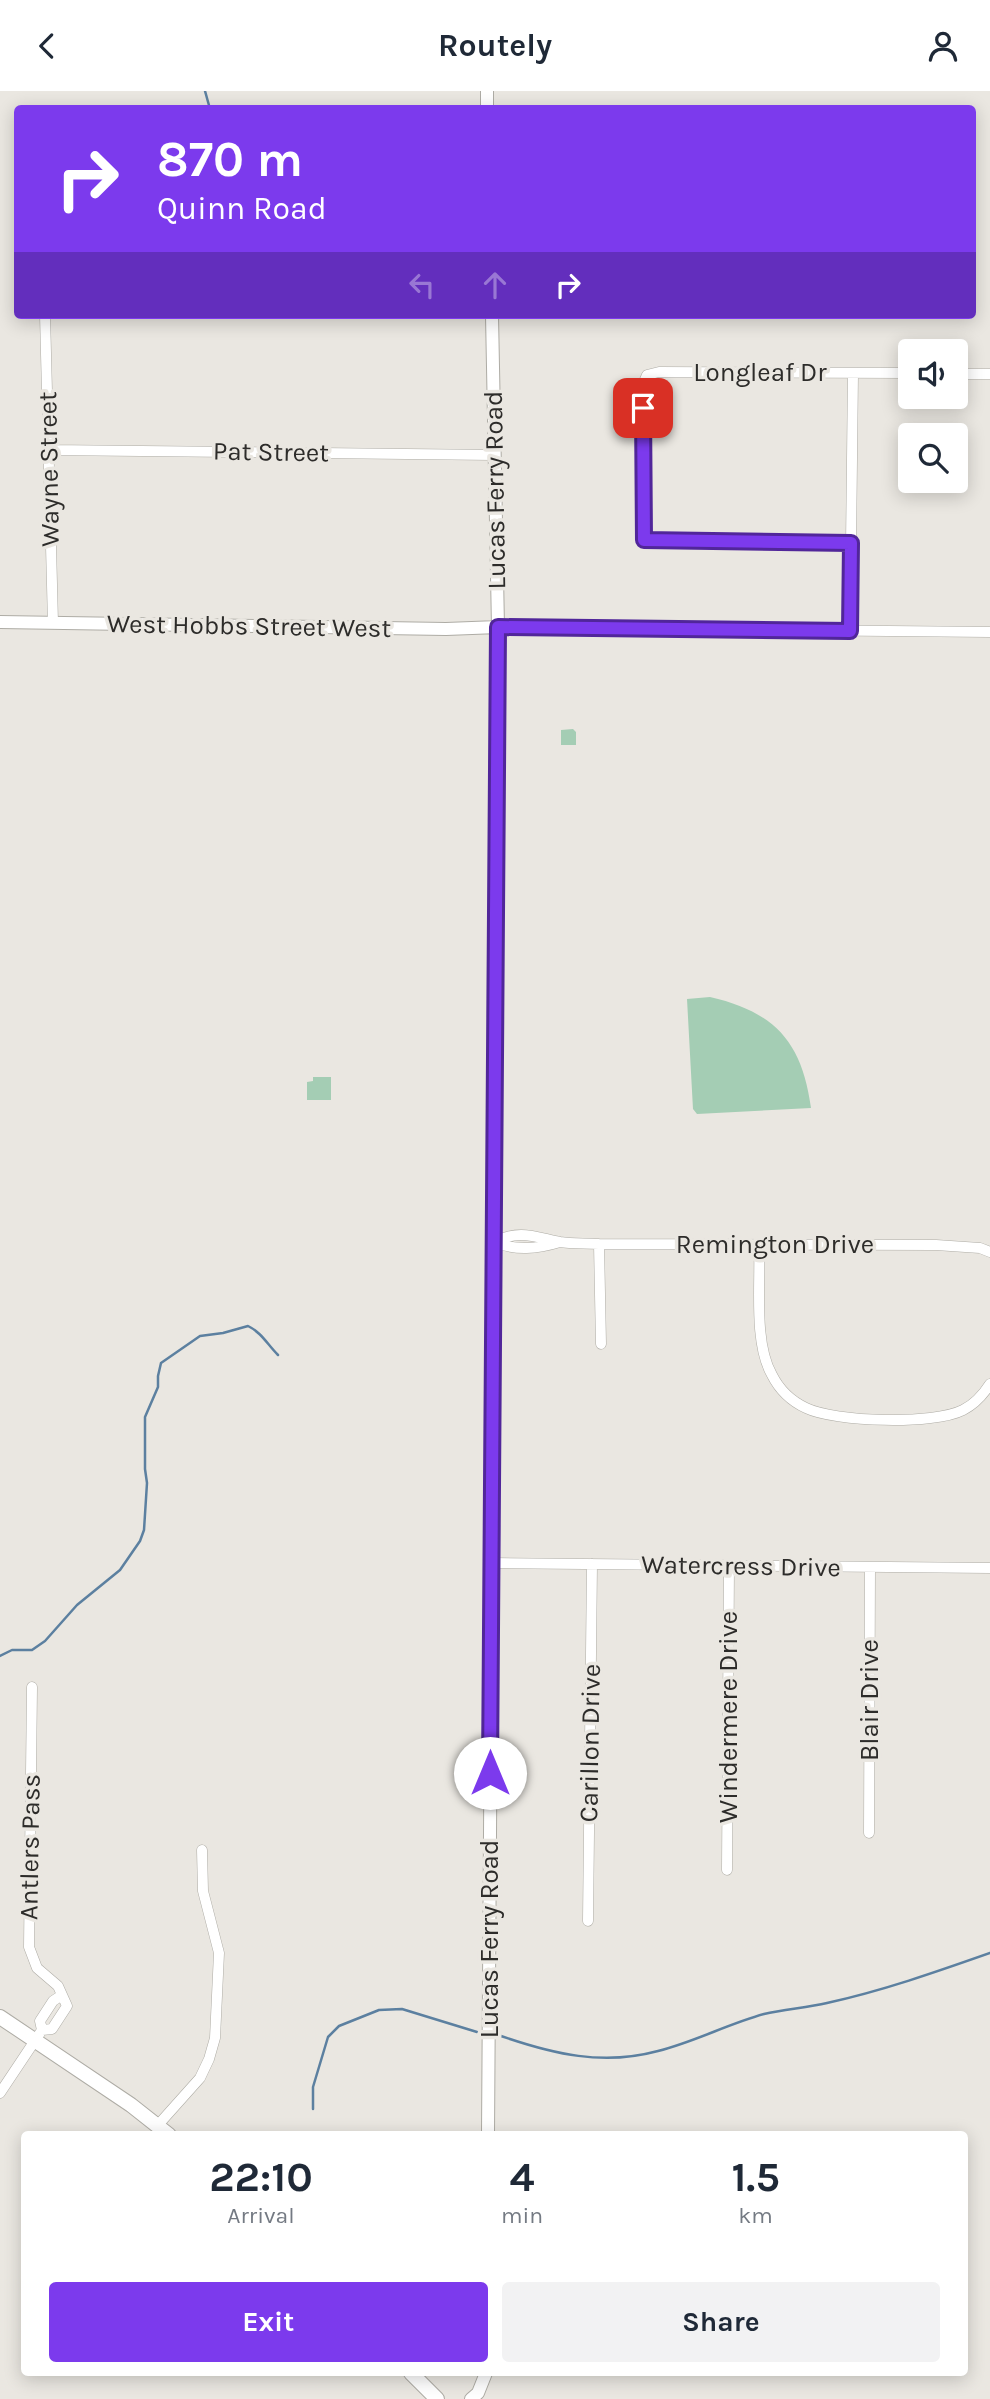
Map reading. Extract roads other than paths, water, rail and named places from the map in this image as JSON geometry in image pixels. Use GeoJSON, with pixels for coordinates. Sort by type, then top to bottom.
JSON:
{"type":"FeatureCollection","features":[{"type":"Feature","properties":{"kind":"main road"},"geometry":{"type":"LineString","coordinates":[[0,2017],[38,2035],[163,2130]]}},
{"type":"Feature","properties":{"kind":"main road"},"geometry":{"type":"LineString","coordinates":[[414,2376],[437,2399]]}},
{"type":"Feature","properties":{"kind":"street","name":"Wayne Street"},"geometry":{"type":"LineString","coordinates":[[45,319],[53,623]]}},
{"type":"Feature","properties":{"kind":"street","name":"Lucas Ferry Road"},"geometry":{"type":"LineString","coordinates":[[488,2131],[498,627],[492,319]]}},
{"type":"Feature","properties":{"kind":"street","name":"Longleaf Dr"},"geometry":{"type":"LineString","coordinates":[[851,543],[644,540],[643,384],[647,376],[659,372],[898,373]]}},
{"type":"Feature","properties":{"kind":"street"},"geometry":{"type":"LineString","coordinates":[[850,631],[853,373]]}},
{"type":"Feature","properties":{"kind":"street"},"geometry":{"type":"LineString","coordinates":[[968,374],[990,374]]}},
{"type":"Feature","properties":{"kind":"street","name":"Pat Street"},"geometry":{"type":"LineString","coordinates":[[49,450],[494,454]]}},
{"type":"Feature","properties":{"kind":"street","name":"West Hobbs Street West"},"geometry":{"type":"LineString","coordinates":[[0,622],[446,629],[498,627]]}},
{"type":"Feature","properties":{"kind":"street"},"geometry":{"type":"LineString","coordinates":[[498,627],[990,632]]}},
{"type":"Feature","properties":{"kind":"street","name":"Remington Drive"},"geometry":{"type":"LineString","coordinates":[[494,1242],[521,1249],[560,1242],[759,1243],[936,1245],[980,1248],[990,1252]]}},
{"type":"Feature","properties":{"kind":"street"},"geometry":{"type":"LineString","coordinates":[[759,1243],[761,1347],[773,1378],[795,1402],[814,1412],[846,1417],[921,1419],[942,1417],[963,1410],[981,1397],[990,1384]]}},
{"type":"Feature","properties":{"kind":"street"},"geometry":{"type":"LineString","coordinates":[[599,1244],[600,1344]]}},
{"type":"Feature","properties":{"kind":"street","name":"Watercress Drive"},"geometry":{"type":"LineString","coordinates":[[492,1563],[990,1568]]}},
{"type":"Feature","properties":{"kind":"street","name":"Carillon Drive"},"geometry":{"type":"LineString","coordinates":[[588,1921],[592,1564]]}},
{"type":"Feature","properties":{"kind":"street","name":"Windermere Drive"},"geometry":{"type":"LineString","coordinates":[[727,1870],[729,1565]]}},
{"type":"Feature","properties":{"kind":"street","name":"Blair Drive"},"geometry":{"type":"LineString","coordinates":[[869,1833],[870,1567]]}},
{"type":"Feature","properties":{"kind":"street","name":"Antlers Pass"},"geometry":{"type":"LineString","coordinates":[[32,1687],[29,1947],[37,1968],[58,1986],[62,1996],[53,2001],[40,2021],[38,2035]]}},
{"type":"Feature","properties":{"kind":"street"},"geometry":{"type":"LineString","coordinates":[[163,2130],[200,2078],[215,2038],[219,1953],[203,1891],[202,1850]]}},
{"type":"Feature","properties":{"kind":"street"},"geometry":{"type":"LineString","coordinates":[[0,2093],[38,2035]]}},
{"type":"Feature","properties":{"kind":"street"},"geometry":{"type":"LineString","coordinates":[[471,2399],[478,2393],[485,2376]]}},
{"type":"Feature","properties":{"kind":"street"},"geometry":{"type":"LineString","coordinates":[[486,2376],[486,2399]]}},
{"type":"Feature","properties":{"kind":"waterway"},"geometry":{"type":"LineString","coordinates":[[205,91],[209,105]]}},
{"type":"Feature","properties":{"kind":"waterway"},"geometry":{"type":"LineString","coordinates":[[0,1656],[12,1650],[32,1650],[45,1641],[77,1605],[120,1570],[140,1541],[144,1530],[147,1483],[145,1417],[158,1387],[161,1363],[200,1336],[248,1326],[261,1335],[278,1355]]}},
{"type":"Feature","properties":{"kind":"waterway"},"geometry":{"type":"LineString","coordinates":[[501,2036],[578,2056],[618,2058],[638,2055],[671,2047],[764,2014],[868,1993],[990,1953]]}},
{"type":"Feature","properties":{"kind":"waterway"},"geometry":{"type":"LineString","coordinates":[[313,2109],[313,2087],[328,2037],[339,2026],[379,2010],[402,2009],[477,2032]]}}]}
